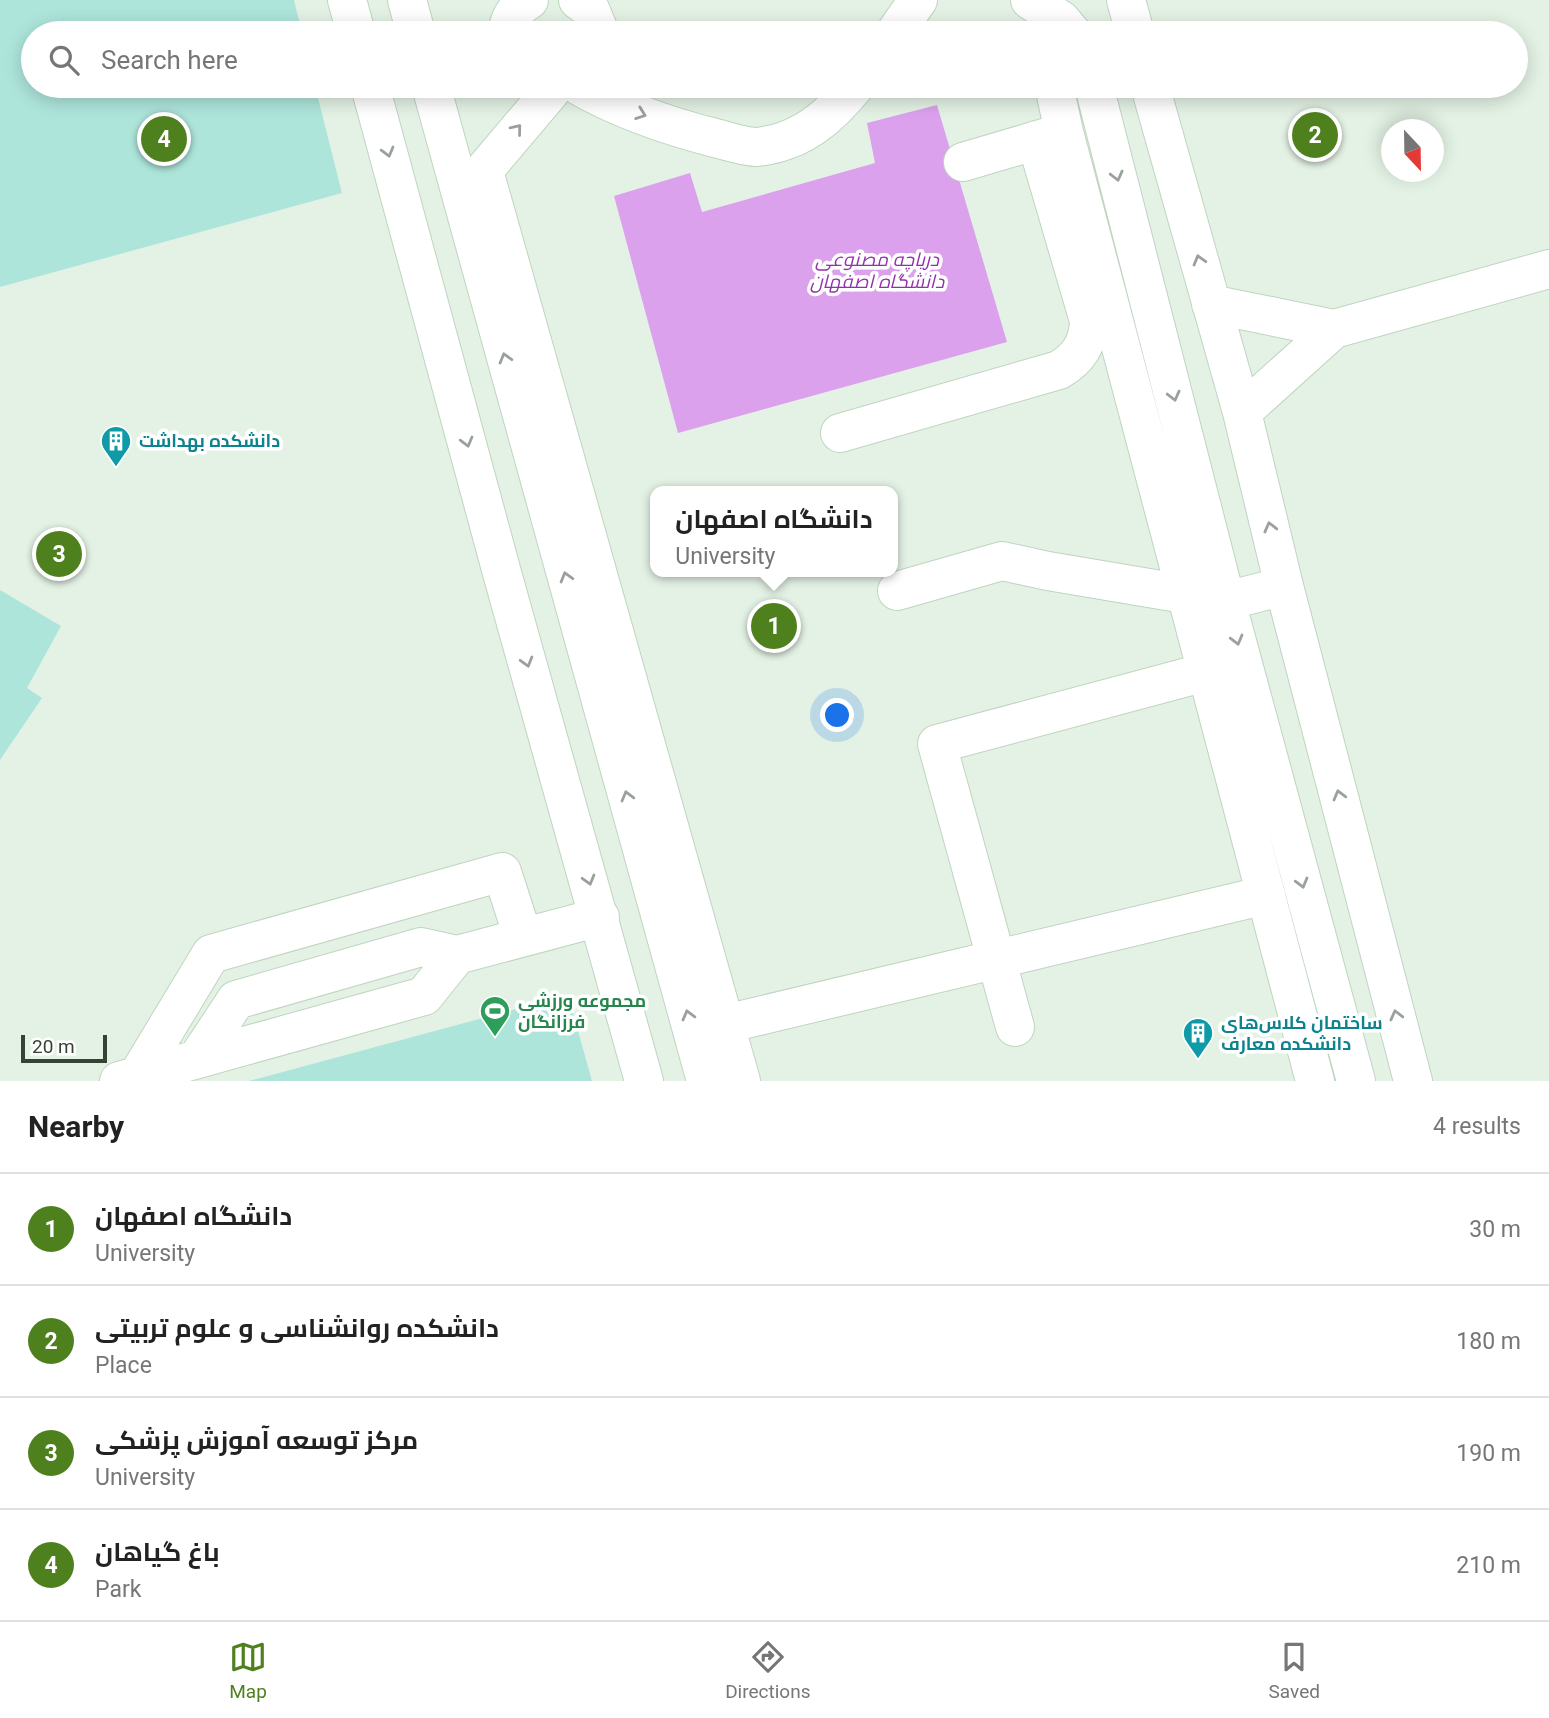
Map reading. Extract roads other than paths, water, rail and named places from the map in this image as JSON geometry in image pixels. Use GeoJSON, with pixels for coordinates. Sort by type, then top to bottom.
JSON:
{"type":"FeatureCollection","features":[{"type":"Feature","properties":{"kind":"street"},"geometry":{"type":"LineString","coordinates":[[347,0],[353,21]]}},
{"type":"Feature","properties":{"kind":"street"},"geometry":{"type":"LineString","coordinates":[[407,0],[413,21]]}},
{"type":"Feature","properties":{"kind":"street"},"geometry":{"type":"LineString","coordinates":[[510,21],[515,12],[529,0]]}},
{"type":"Feature","properties":{"kind":"street"},"geometry":{"type":"LineString","coordinates":[[578,0],[590,9],[595,21]]}},
{"type":"Feature","properties":{"kind":"street"},"geometry":{"type":"LineString","coordinates":[[903,21],[918,0]]}},
{"type":"Feature","properties":{"kind":"street"},"geometry":{"type":"LineString","coordinates":[[1126,0],[1132,21]]}},
{"type":"Feature","properties":{"kind":"street"},"geometry":{"type":"LineString","coordinates":[[1044,9],[1062,21]]}},
{"type":"Feature","properties":{"kind":"street"},"geometry":{"type":"LineString","coordinates":[[1044,9],[1062,21]]}},
{"type":"Feature","properties":{"kind":"street"},"geometry":{"type":"LineString","coordinates":[[373,98],[644,1081]]}},
{"type":"Feature","properties":{"kind":"street"},"geometry":{"type":"LineString","coordinates":[[434,98],[706,1081]]}},
{"type":"Feature","properties":{"kind":"street"},"geometry":{"type":"LineString","coordinates":[[469,229],[469,188],[549,98]]}},
{"type":"Feature","properties":{"kind":"street"},"geometry":{"type":"LineString","coordinates":[[595,98],[693,132],[757,147],[782,142],[806,131],[830,113],[844,98]]}},
{"type":"Feature","properties":{"kind":"street"},"geometry":{"type":"LineString","coordinates":[[840,433],[1059,370],[1073,361],[1083,349],[1088,336],[1089,321],[1050,136],[1053,98]]}},
{"type":"Feature","properties":{"kind":"street"},"geometry":{"type":"LineString","coordinates":[[963,162],[1050,136],[1098,103],[1137,98]]}},
{"type":"Feature","properties":{"kind":"street"},"geometry":{"type":"LineString","coordinates":[[1098,103],[1226,601],[1355,1080],[1411,1074],[1284,586],[1242,412],[1154,98]]}},
{"type":"Feature","properties":{"kind":"street"},"geometry":{"type":"LineString","coordinates":[[1050,136],[1186,595],[1315,1081]]}},
{"type":"Feature","properties":{"kind":"street"},"geometry":{"type":"LineString","coordinates":[[484,171],[741,1081]]}},
{"type":"Feature","properties":{"kind":"street"},"geometry":{"type":"LineString","coordinates":[[1242,412],[1334,329],[1549,269]]}},
{"type":"Feature","properties":{"kind":"street"},"geometry":{"type":"LineString","coordinates":[[1212,304],[1334,329]]}},
{"type":"Feature","properties":{"kind":"street"},"geometry":{"type":"LineString","coordinates":[[897,591],[1002,561],[1226,601],[1284,586]]}},
{"type":"Feature","properties":{"kind":"street"},"geometry":{"type":"LineString","coordinates":[[1015,1027],[937,744],[1206,672]]}},
{"type":"Feature","properties":{"kind":"street"},"geometry":{"type":"LineString","coordinates":[[540,707],[598,694]]}},
{"type":"Feature","properties":{"kind":"street"},"geometry":{"type":"LineString","coordinates":[[128,1078],[211,954],[502,872],[523,937]]}},
{"type":"Feature","properties":{"kind":"street"},"geometry":{"type":"LineString","coordinates":[[725,1024],[1266,895]]}},
{"type":"Feature","properties":{"kind":"street"},"geometry":{"type":"LineString","coordinates":[[128,1078],[197,1059],[236,999],[421,947],[457,955],[600,917]]}},
{"type":"Feature","properties":{"kind":"water","name":"دریاچه مصنوعی دانشگاه اصفهان"},"geometry":{"type":"Polygon","coordinates":[[[937,105],[1007,342],[678,433],[614,196],[690,173],[702,212],[875,163],[867,123],[937,105]]]}},
{"type":"Feature","properties":{"kind":"place","name":"دانشکده روانشناسی و علوم تربیتی"},"geometry":{"type":"Point","coordinates":[1315,135]}},
{"type":"Feature","properties":{"kind":"place","name":"باغ گیاهان"},"geometry":{"type":"Point","coordinates":[164,139]}},
{"type":"Feature","properties":{"kind":"place","name":"دانشکده بهداشت"},"geometry":{"type":"Point","coordinates":[116,468]}},
{"type":"Feature","properties":{"kind":"place","name":"مرکز توسعه آموزش پزشکی"},"geometry":{"type":"Point","coordinates":[59,554]}},
{"type":"Feature","properties":{"kind":"place","name":"دانشگاه اصفهان"},"geometry":{"type":"Point","coordinates":[774,626]}},
{"type":"Feature","properties":{"kind":"place","name":"مجموعه ورزشی فرزانگان"},"geometry":{"type":"Point","coordinates":[495,1038]}},
{"type":"Feature","properties":{"kind":"place","name":"ساختمان کلاس‌های دانشکده معارف"},"geometry":{"type":"Point","coordinates":[1198,1060]}}]}
